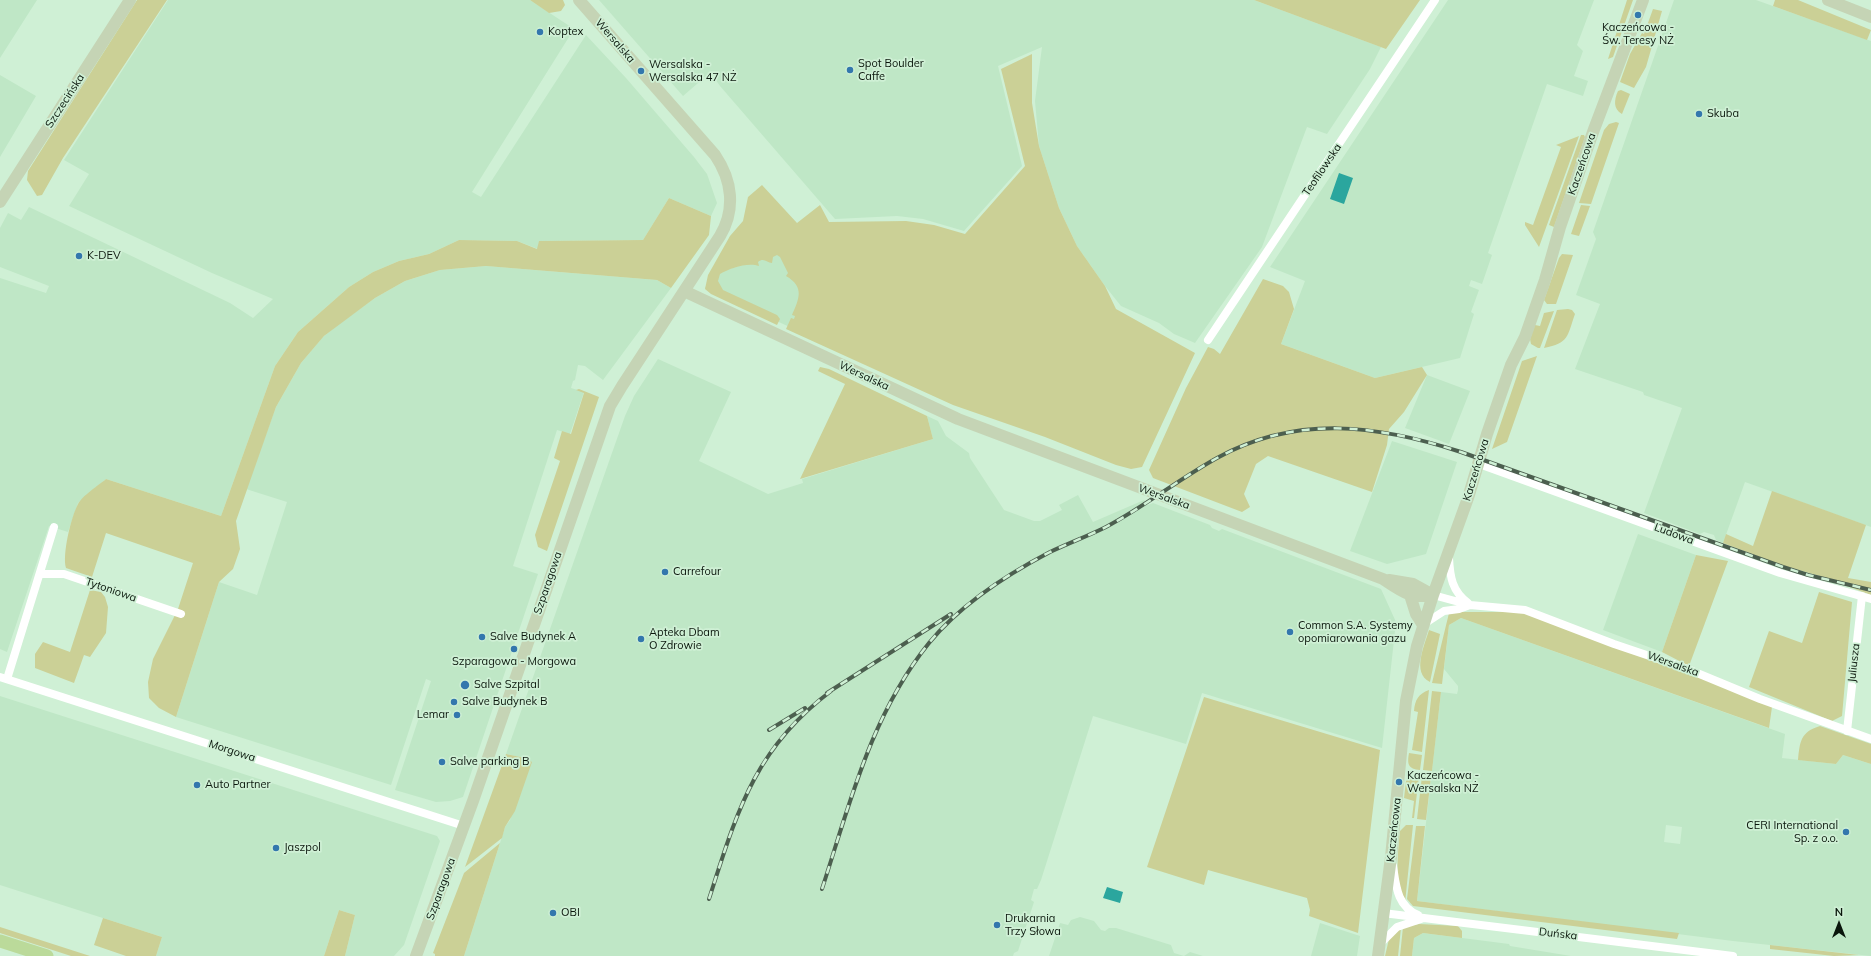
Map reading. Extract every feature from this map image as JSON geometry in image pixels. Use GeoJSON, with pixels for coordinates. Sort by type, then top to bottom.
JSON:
{"type":"FeatureCollection","features":[{"type":"Feature","properties":{"kind":"main road"},"geometry":{"type":"LineString","coordinates":[[0,941],[47,956]]}},
{"type":"Feature","properties":{"kind":"street","name":"Szczecińska"},"geometry":{"type":"LineString","coordinates":[[0,202],[130,0]]}},
{"type":"Feature","properties":{"kind":"street","name":"Wersalska"},"geometry":{"type":"LineString","coordinates":[[579,0],[715,155],[728,180],[730,205],[727,224],[684,291],[958,419],[1383,579],[1410,595],[1421,597],[1433,595]]}},
{"type":"Feature","properties":{"kind":"street","name":"Teofilowska"},"geometry":{"type":"LineString","coordinates":[[1208,340],[1435,0]]}},
{"type":"Feature","properties":{"kind":"street","name":"Kaczeńcowa"},"geometry":{"type":"LineString","coordinates":[[1378,951],[1391,857],[1408,684],[1423,625],[1449,554],[1511,365],[1525,337],[1545,280],[1560,227],[1593,132],[1643,0]]}},
{"type":"Feature","properties":{"kind":"street"},"geometry":{"type":"LineString","coordinates":[[1828,0],[1871,17]]}},
{"type":"Feature","properties":{"kind":"street","name":"Szparagowa"},"geometry":{"type":"LineString","coordinates":[[416,956],[464,826],[610,406],[684,291]]}},
{"type":"Feature","properties":{"kind":"street","name":"Ludowa"},"geometry":{"type":"LineString","coordinates":[[1478,464],[1780,572],[1871,599]]}},
{"type":"Feature","properties":{"kind":"street"},"geometry":{"type":"LineString","coordinates":[[3,678],[40,574],[54,527]]}},
{"type":"Feature","properties":{"kind":"street"},"geometry":{"type":"LineString","coordinates":[[1449,554],[1452,586],[1470,605]]}},
{"type":"Feature","properties":{"kind":"street","name":"Tytoniowa"},"geometry":{"type":"LineString","coordinates":[[40,574],[64,574],[181,614]]}},
{"type":"Feature","properties":{"kind":"street","name":"Wersalska"},"geometry":{"type":"LineString","coordinates":[[1383,579],[1413,584],[1433,595],[1470,605],[1518,608],[1525,610],[1614,644],[1685,668],[1760,699],[1871,739]]}},
{"type":"Feature","properties":{"kind":"street"},"geometry":{"type":"LineString","coordinates":[[1410,595],[1416,614],[1423,625]]}},
{"type":"Feature","properties":{"kind":"street","name":"Juliusza"},"geometry":{"type":"LineString","coordinates":[[1847,731],[1862,596]]}},
{"type":"Feature","properties":{"kind":"street","name":"Wersalska"},"geometry":{"type":"LineString","coordinates":[[1423,625],[1440,613],[1470,605]]}},
{"type":"Feature","properties":{"kind":"street","name":"Morgowa"},"geometry":{"type":"LineString","coordinates":[[3,678],[464,826]]}},
{"type":"Feature","properties":{"kind":"street"},"geometry":{"type":"LineString","coordinates":[[1391,857],[1401,902],[1413,913],[1426,918]]}},
{"type":"Feature","properties":{"kind":"street","name":"Duńska"},"geometry":{"type":"LineString","coordinates":[[1383,913],[1733,956]]}},
{"type":"Feature","properties":{"kind":"street"},"geometry":{"type":"LineString","coordinates":[[1378,951],[1396,927],[1426,918]]}},
{"type":"Feature","properties":{"kind":"shaded area"},"geometry":{"type":"Polygon","coordinates":[[[0,0],[37,0],[0,58],[0,0]]]}},
{"type":"Feature","properties":{"kind":"shaded area"},"geometry":{"type":"Polygon","coordinates":[[[137,0],[167,0],[63,158],[42,195],[37,196],[27,180],[28,171],[137,0]]]}},
{"type":"Feature","properties":{"kind":"shaded area"},"geometry":{"type":"Polygon","coordinates":[[[168,0],[530,0],[574,29],[472,192],[481,197],[586,35],[626,78],[694,157],[707,174],[717,203],[711,216],[669,198],[643,240],[539,241],[538,249],[517,241],[459,240],[429,254],[399,261],[373,272],[349,287],[298,332],[275,366],[221,516],[106,479],[78,503],[68,532],[49,526],[7,652],[0,649],[0,278],[46,293],[49,286],[0,267],[0,228],[8,213],[21,220],[29,207],[230,303],[253,318],[273,299],[212,273],[69,206],[89,174],[64,160],[168,0]]]}},
{"type":"Feature","properties":{"kind":"shaded area"},"geometry":{"type":"Polygon","coordinates":[[[530,0],[563,0],[565,5],[561,11],[549,13],[530,0]]]}},
{"type":"Feature","properties":{"kind":"shaded area"},"geometry":{"type":"Polygon","coordinates":[[[599,0],[1254,0],[1381,47],[1370,69],[1327,134],[1307,127],[1262,247],[1195,343],[1174,334],[1159,323],[1121,306],[1077,246],[1059,208],[1039,146],[1035,101],[1042,47],[998,66],[1022,166],[964,231],[923,219],[897,216],[835,219],[720,86],[712,71],[683,96],[599,0]]]}},
{"type":"Feature","properties":{"kind":"shaded area"},"geometry":{"type":"Polygon","coordinates":[[[1254,0],[1420,0],[1386,49],[1254,0]]]}},
{"type":"Feature","properties":{"kind":"shaded area"},"geometry":{"type":"Polygon","coordinates":[[[1448,0],[1594,0],[1577,45],[1583,51],[1574,76],[1588,81],[1583,96],[1547,84],[1488,253],[1492,255],[1482,284],[1471,280],[1469,286],[1479,290],[1471,312],[1474,314],[1460,358],[1375,378],[1281,344],[1305,281],[1270,267],[1448,0]]]}},
{"type":"Feature","properties":{"kind":"shaded area"},"geometry":{"type":"Polygon","coordinates":[[[1627,0],[1633,0],[1613,57],[1608,59],[1627,0]]]}},
{"type":"Feature","properties":{"kind":"shaded area"},"geometry":{"type":"Polygon","coordinates":[[[1674,0],[1756,0],[1871,41],[1871,527],[1745,482],[1723,543],[1716,540],[1714,535],[1704,532],[1700,534],[1644,513],[1682,408],[1644,395],[1643,392],[1575,369],[1600,304],[1576,295],[1596,239],[1593,232],[1674,0]]]}},
{"type":"Feature","properties":{"kind":"shaded area"},"geometry":{"type":"Polygon","coordinates":[[[1775,0],[1798,0],[1871,30],[1867,40],[1773,6],[1775,0]]]}},
{"type":"Feature","properties":{"kind":"shaded area"},"geometry":{"type":"Polygon","coordinates":[[[1653,9],[1662,11],[1646,67],[1634,88],[1620,82],[1630,54],[1642,33],[1644,34],[1653,9]]]}},
{"type":"Feature","properties":{"kind":"shaded area"},"geometry":{"type":"Polygon","coordinates":[[[1032,54],[1032,103],[1039,146],[1059,208],[1077,246],[1105,286],[1116,309],[1195,353],[1142,467],[1131,469],[1116,465],[1045,437],[953,405],[786,329],[791,318],[794,319],[795,316],[792,315],[797,304],[799,294],[796,284],[786,276],[788,273],[780,257],[777,255],[773,257],[772,263],[762,260],[758,262],[759,266],[744,265],[729,270],[720,274],[718,281],[723,290],[777,315],[780,319],[777,325],[711,294],[705,289],[708,275],[730,236],[743,221],[748,197],[762,185],[797,223],[820,205],[829,222],[906,221],[934,225],[965,234],[1025,166],[1001,69],[1032,54]]]}},
{"type":"Feature","properties":{"kind":"shaded area"},"geometry":{"type":"Polygon","coordinates":[[[0,75],[36,96],[0,157],[0,75]]]}},
{"type":"Feature","properties":{"kind":"shaded area"},"geometry":{"type":"Polygon","coordinates":[[[1621,90],[1630,94],[1622,114],[1617,110],[1615,104],[1618,91],[1621,90]]]}},
{"type":"Feature","properties":{"kind":"shaded area"},"geometry":{"type":"Polygon","coordinates":[[[1616,122],[1619,123],[1591,204],[1579,203],[1604,130],[1609,124],[1616,122]]]}},
{"type":"Feature","properties":{"kind":"shaded area"},"geometry":{"type":"Polygon","coordinates":[[[1581,135],[1584,135],[1585,137],[1554,227],[1549,225],[1581,135]]]}},
{"type":"Feature","properties":{"kind":"shaded area"},"geometry":{"type":"Polygon","coordinates":[[[1579,136],[1539,247],[1525,225],[1525,222],[1533,225],[1561,147],[1556,145],[1579,136]]]}},
{"type":"Feature","properties":{"kind":"shaded area"},"geometry":{"type":"Polygon","coordinates":[[[669,198],[711,216],[709,235],[671,288],[657,280],[486,266],[440,270],[405,281],[375,298],[324,336],[301,363],[276,407],[236,521],[240,549],[233,569],[219,582],[176,717],[159,708],[149,698],[148,682],[153,659],[178,609],[193,563],[106,533],[92,577],[66,568],[65,554],[70,527],[75,510],[83,498],[106,479],[221,516],[275,366],[298,332],[349,287],[373,272],[399,261],[429,254],[459,240],[517,241],[537,249],[539,241],[643,240],[669,198]]]}},
{"type":"Feature","properties":{"kind":"shaded area"},"geometry":{"type":"Polygon","coordinates":[[[1581,205],[1590,206],[1579,236],[1571,234],[1581,205]]]}},
{"type":"Feature","properties":{"kind":"shaded area"},"geometry":{"type":"Polygon","coordinates":[[[780,253],[807,298],[794,329],[705,288],[713,274],[780,253]]]}},
{"type":"Feature","properties":{"kind":"shaded area"},"geometry":{"type":"Polygon","coordinates":[[[1562,254],[1573,255],[1556,304],[1547,304],[1544,300],[1559,258],[1562,254]]]}},
{"type":"Feature","properties":{"kind":"shaded area"},"geometry":{"type":"Polygon","coordinates":[[[486,266],[657,280],[671,288],[603,380],[585,366],[578,365],[575,380],[573,381],[571,388],[584,392],[570,434],[557,430],[513,566],[538,574],[463,797],[450,801],[436,802],[395,790],[431,681],[426,679],[391,785],[176,717],[219,582],[257,595],[287,502],[246,489],[276,407],[301,363],[323,337],[340,323],[375,298],[405,281],[440,270],[486,266]]]}},
{"type":"Feature","properties":{"kind":"shaded area"},"geometry":{"type":"Polygon","coordinates":[[[1263,279],[1283,286],[1289,292],[1294,309],[1281,344],[1375,378],[1422,367],[1427,375],[1404,412],[1389,429],[1387,445],[1372,492],[1268,456],[1256,464],[1244,494],[1250,507],[1242,512],[1153,478],[1149,470],[1186,388],[1208,347],[1214,349],[1220,354],[1263,279]]]}},
{"type":"Feature","properties":{"kind":"shaded area"},"geometry":{"type":"Polygon","coordinates":[[[1557,310],[1572,310],[1575,314],[1566,338],[1558,344],[1544,348],[1557,310]]]}},
{"type":"Feature","properties":{"kind":"shaded area"},"geometry":{"type":"Polygon","coordinates":[[[1554,311],[1540,348],[1538,348],[1531,344],[1530,339],[1535,325],[1540,326],[1544,313],[1554,311]]]}},
{"type":"Feature","properties":{"kind":"shaded area"},"geometry":{"type":"Polygon","coordinates":[[[1537,356],[1507,442],[1492,449],[1522,361],[1537,356]]]}},
{"type":"Feature","properties":{"kind":"shaded area"},"geometry":{"type":"Polygon","coordinates":[[[658,359],[731,392],[699,461],[768,494],[803,483],[802,479],[933,439],[927,416],[938,421],[946,436],[969,453],[970,458],[1004,510],[1034,521],[1040,521],[1062,510],[1059,505],[1078,495],[1093,522],[1144,500],[1148,505],[1153,503],[1210,525],[1212,528],[1219,531],[1222,529],[1381,589],[1396,622],[1382,748],[1202,693],[1186,744],[1093,716],[1041,880],[1037,889],[1034,889],[1031,900],[1034,902],[1018,951],[1014,953],[1013,956],[464,956],[505,827],[510,820],[525,758],[506,754],[625,416],[634,396],[658,359]]]}},
{"type":"Feature","properties":{"kind":"shaded area"},"geometry":{"type":"Polygon","coordinates":[[[820,367],[829,369],[927,416],[933,439],[800,479],[845,384],[818,371],[820,367]]]}},
{"type":"Feature","properties":{"kind":"shaded area"},"geometry":{"type":"Polygon","coordinates":[[[1427,375],[1470,391],[1449,444],[1405,428],[1427,375]]]}},
{"type":"Feature","properties":{"kind":"shaded area"},"geometry":{"type":"Polygon","coordinates":[[[579,389],[599,397],[547,551],[538,547],[535,535],[560,461],[554,458],[562,431],[571,434],[584,393],[576,390],[579,389]]]}},
{"type":"Feature","properties":{"kind":"shaded area"},"geometry":{"type":"Polygon","coordinates":[[[1392,441],[1457,462],[1426,554],[1387,564],[1350,551],[1392,441]]]}},
{"type":"Feature","properties":{"kind":"shaded area"},"geometry":{"type":"Polygon","coordinates":[[[1772,491],[1866,525],[1848,578],[1871,582],[1871,595],[1820,576],[1781,565],[1723,543],[1726,534],[1753,546],[1772,491]]]}},
{"type":"Feature","properties":{"kind":"shaded area"},"geometry":{"type":"Polygon","coordinates":[[[1638,534],[1696,555],[1662,652],[1603,630],[1638,534]]]}},
{"type":"Feature","properties":{"kind":"shaded area"},"geometry":{"type":"Polygon","coordinates":[[[1696,555],[1728,561],[1689,666],[1662,652],[1696,555]]]}},
{"type":"Feature","properties":{"kind":"shaded area"},"geometry":{"type":"Polygon","coordinates":[[[90,590],[101,592],[105,597],[108,607],[106,633],[90,657],[84,655],[74,683],[35,668],[35,654],[43,642],[70,652],[90,590]]]}},
{"type":"Feature","properties":{"kind":"shaded area"},"geometry":{"type":"Polygon","coordinates":[[[1819,592],[1852,602],[1842,716],[1832,721],[1749,687],[1769,631],[1802,643],[1819,592]]]}},
{"type":"Feature","properties":{"kind":"shaded area"},"geometry":{"type":"Polygon","coordinates":[[[1521,612],[1691,673],[1772,707],[1769,728],[1461,618],[1449,625],[1442,684],[1432,683],[1449,613],[1521,612]]]}},
{"type":"Feature","properties":{"kind":"shaded area"},"geometry":{"type":"Polygon","coordinates":[[[1461,618],[1785,734],[1782,758],[1836,764],[1843,755],[1871,764],[1871,956],[1733,941],[1417,901],[1441,692],[1457,694],[1458,690],[1458,686],[1444,669],[1449,625],[1461,618]],[[1666,825],[1664,842],[1680,844],[1682,827],[1666,825]]]}},
{"type":"Feature","properties":{"kind":"shaded area"},"geometry":{"type":"Polygon","coordinates":[[[1429,630],[1440,634],[1430,682],[1424,678],[1420,665],[1429,630]]]}},
{"type":"Feature","properties":{"kind":"shaded area"},"geometry":{"type":"Polygon","coordinates":[[[1429,690],[1422,752],[1412,750],[1418,712],[1414,711],[1418,698],[1422,693],[1429,690]]]}},
{"type":"Feature","properties":{"kind":"shaded area"},"geometry":{"type":"Polygon","coordinates":[[[1432,691],[1441,692],[1432,771],[1423,770],[1432,691]]]}},
{"type":"Feature","properties":{"kind":"shaded area"},"geometry":{"type":"Polygon","coordinates":[[[0,696],[437,836],[440,841],[404,945],[394,956],[345,956],[355,915],[339,910],[324,956],[156,956],[162,937],[0,885],[0,696]]]}},
{"type":"Feature","properties":{"kind":"shaded area"},"geometry":{"type":"Polygon","coordinates":[[[1204,697],[1380,750],[1358,933],[1309,916],[1310,910],[1307,898],[1208,870],[1204,885],[1147,867],[1204,697]]]}},
{"type":"Feature","properties":{"kind":"shaded area"},"geometry":{"type":"Polygon","coordinates":[[[1820,726],[1871,744],[1871,764],[1843,755],[1836,764],[1798,760],[1802,738],[1808,731],[1820,726]]]}},
{"type":"Feature","properties":{"kind":"shaded area"},"geometry":{"type":"Polygon","coordinates":[[[1409,753],[1422,755],[1420,770],[1409,765],[1409,753]]]}},
{"type":"Feature","properties":{"kind":"shaded area"},"geometry":{"type":"Polygon","coordinates":[[[506,754],[525,758],[532,762],[515,811],[505,827],[502,838],[465,867],[506,754]]]}},
{"type":"Feature","properties":{"kind":"shaded area"},"geometry":{"type":"Polygon","coordinates":[[[1412,776],[1419,776],[1414,818],[1412,818],[1414,801],[1404,798],[1406,781],[1412,776]]]}},
{"type":"Feature","properties":{"kind":"shaded area"},"geometry":{"type":"Polygon","coordinates":[[[1422,776],[1431,777],[1426,820],[1417,819],[1422,776]]]}},
{"type":"Feature","properties":{"kind":"shaded area"},"geometry":{"type":"Polygon","coordinates":[[[1406,825],[1413,825],[1405,903],[1399,887],[1398,848],[1400,831],[1406,825]]]}},
{"type":"Feature","properties":{"kind":"shaded area"},"geometry":{"type":"Polygon","coordinates":[[[1416,826],[1425,826],[1417,901],[1679,933],[1677,939],[1413,906],[1407,899],[1416,826]]]}},
{"type":"Feature","properties":{"kind":"shaded area"},"geometry":{"type":"Polygon","coordinates":[[[500,843],[464,956],[435,956],[433,953],[464,873],[500,843]]]}},
{"type":"Feature","properties":{"kind":"shaded area"},"geometry":{"type":"Polygon","coordinates":[[[339,910],[355,915],[345,956],[324,956],[339,910]]]}},
{"type":"Feature","properties":{"kind":"shaded area"},"geometry":{"type":"Polygon","coordinates":[[[1080,917],[1094,921],[1101,930],[1105,931],[1109,928],[1116,928],[1171,945],[1174,953],[1184,956],[1049,956],[1060,923],[1068,925],[1071,920],[1080,917]]]}},
{"type":"Feature","properties":{"kind":"shaded area"},"geometry":{"type":"Polygon","coordinates":[[[103,918],[162,937],[156,956],[126,956],[94,945],[103,918]]]}},
{"type":"Feature","properties":{"kind":"shaded area"},"geometry":{"type":"Polygon","coordinates":[[[1320,923],[1360,936],[1357,956],[1311,956],[1320,923]]]}},
{"type":"Feature","properties":{"kind":"shaded area"},"geometry":{"type":"Polygon","coordinates":[[[1419,924],[1458,926],[1462,931],[1462,938],[1423,933],[1414,938],[1412,956],[1400,956],[1403,927],[1419,924]]]}},
{"type":"Feature","properties":{"kind":"shaded area"},"geometry":{"type":"Polygon","coordinates":[[[0,927],[90,956],[71,956],[0,933],[0,927]]]}},
{"type":"Feature","properties":{"kind":"shaded area"},"geometry":{"type":"Polygon","coordinates":[[[1401,928],[1398,956],[1385,956],[1389,939],[1401,928]]]}},
{"type":"Feature","properties":{"kind":"shaded area"},"geometry":{"type":"Polygon","coordinates":[[[1423,933],[1509,944],[1510,946],[1571,956],[1412,956],[1414,938],[1423,933]]]}},
{"type":"Feature","properties":{"kind":"shaded area"},"geometry":{"type":"Polygon","coordinates":[[[1770,945],[1859,955],[1834,956],[1770,949],[1770,945]]]}},
{"type":"Feature","properties":{"kind":"shaded area"},"geometry":{"type":"Polygon","coordinates":[[[1190,952],[1203,956],[1184,956],[1190,952]]]}},
{"type":"Feature","properties":{"kind":"water"},"geometry":{"type":"Polygon","coordinates":[[[1339,173],[1353,178],[1344,204],[1330,199],[1339,173]]]}},
{"type":"Feature","properties":{"kind":"water"},"geometry":{"type":"Polygon","coordinates":[[[1107,887],[1123,892],[1120,903],[1103,898],[1107,887]]]}},
{"type":"Feature","properties":{"kind":"railway"},"geometry":{"type":"LineString","coordinates":[[822,889],[853,792],[877,730],[909,671],[929,643],[955,616],[985,592],[1033,561],[1120,519],[1217,458],[1247,444],[1277,435],[1307,430],[1338,428],[1368,430],[1399,435],[1430,443],[1461,452],[1783,567],[1808,575],[1871,590]]}},
{"type":"Feature","properties":{"kind":"railway"},"geometry":{"type":"LineString","coordinates":[[827,693],[951,614]]}},
{"type":"Feature","properties":{"kind":"railway"},"geometry":{"type":"LineString","coordinates":[[709,899],[740,810],[766,759],[783,736],[805,713],[831,691]]}},
{"type":"Feature","properties":{"kind":"railway"},"geometry":{"type":"LineString","coordinates":[[769,730],[805,708]]}},
{"type":"Feature","properties":{"kind":"place","name":"Kaczeńcowa - Św. Teresy NŻ"},"geometry":{"type":"Point","coordinates":[1638,15]}},
{"type":"Feature","properties":{"kind":"place","name":"Koptex"},"geometry":{"type":"Point","coordinates":[540,32]}},
{"type":"Feature","properties":{"kind":"place","name":"Spot Boulder Caffe"},"geometry":{"type":"Point","coordinates":[850,70]}},
{"type":"Feature","properties":{"kind":"place","name":"Wersalska - Wersalska 47 NŻ"},"geometry":{"type":"Point","coordinates":[641,71]}},
{"type":"Feature","properties":{"kind":"place","name":"Skuba"},"geometry":{"type":"Point","coordinates":[1699,114]}},
{"type":"Feature","properties":{"kind":"place","name":"K-DEV"},"geometry":{"type":"Point","coordinates":[79,256]}},
{"type":"Feature","properties":{"kind":"place","name":"Carrefour"},"geometry":{"type":"Point","coordinates":[665,572]}},
{"type":"Feature","properties":{"kind":"place","name":"Common S.A. Systemy opomiarowania gazu"},"geometry":{"type":"Point","coordinates":[1290,632]}},
{"type":"Feature","properties":{"kind":"place","name":"Salve Budynek A"},"geometry":{"type":"Point","coordinates":[482,637]}},
{"type":"Feature","properties":{"kind":"place","name":"Apteka Dbam O Zdrowie"},"geometry":{"type":"Point","coordinates":[641,639]}},
{"type":"Feature","properties":{"kind":"place","name":"Szparagowa - Morgowa"},"geometry":{"type":"Point","coordinates":[514,649]}},
{"type":"Feature","properties":{"kind":"place","name":"Salve Szpital"},"geometry":{"type":"Point","coordinates":[465,685]}},
{"type":"Feature","properties":{"kind":"place","name":"Salve Budynek B"},"geometry":{"type":"Point","coordinates":[454,702]}},
{"type":"Feature","properties":{"kind":"place","name":"Lemar"},"geometry":{"type":"Point","coordinates":[457,715]}},
{"type":"Feature","properties":{"kind":"place","name":"Salve parking B"},"geometry":{"type":"Point","coordinates":[442,762]}},
{"type":"Feature","properties":{"kind":"place","name":"Kaczeńcowa - Wersalska NŻ"},"geometry":{"type":"Point","coordinates":[1399,782]}},
{"type":"Feature","properties":{"kind":"place","name":"Auto Partner"},"geometry":{"type":"Point","coordinates":[197,785]}},
{"type":"Feature","properties":{"kind":"place","name":"CERI International Sp. z o.o."},"geometry":{"type":"Point","coordinates":[1846,832]}},
{"type":"Feature","properties":{"kind":"place","name":"Jaszpol"},"geometry":{"type":"Point","coordinates":[276,848]}},
{"type":"Feature","properties":{"kind":"place","name":"OBI"},"geometry":{"type":"Point","coordinates":[553,913]}},
{"type":"Feature","properties":{"kind":"place","name":"Drukarnia Trzy Słowa"},"geometry":{"type":"Point","coordinates":[997,925]}}]}
